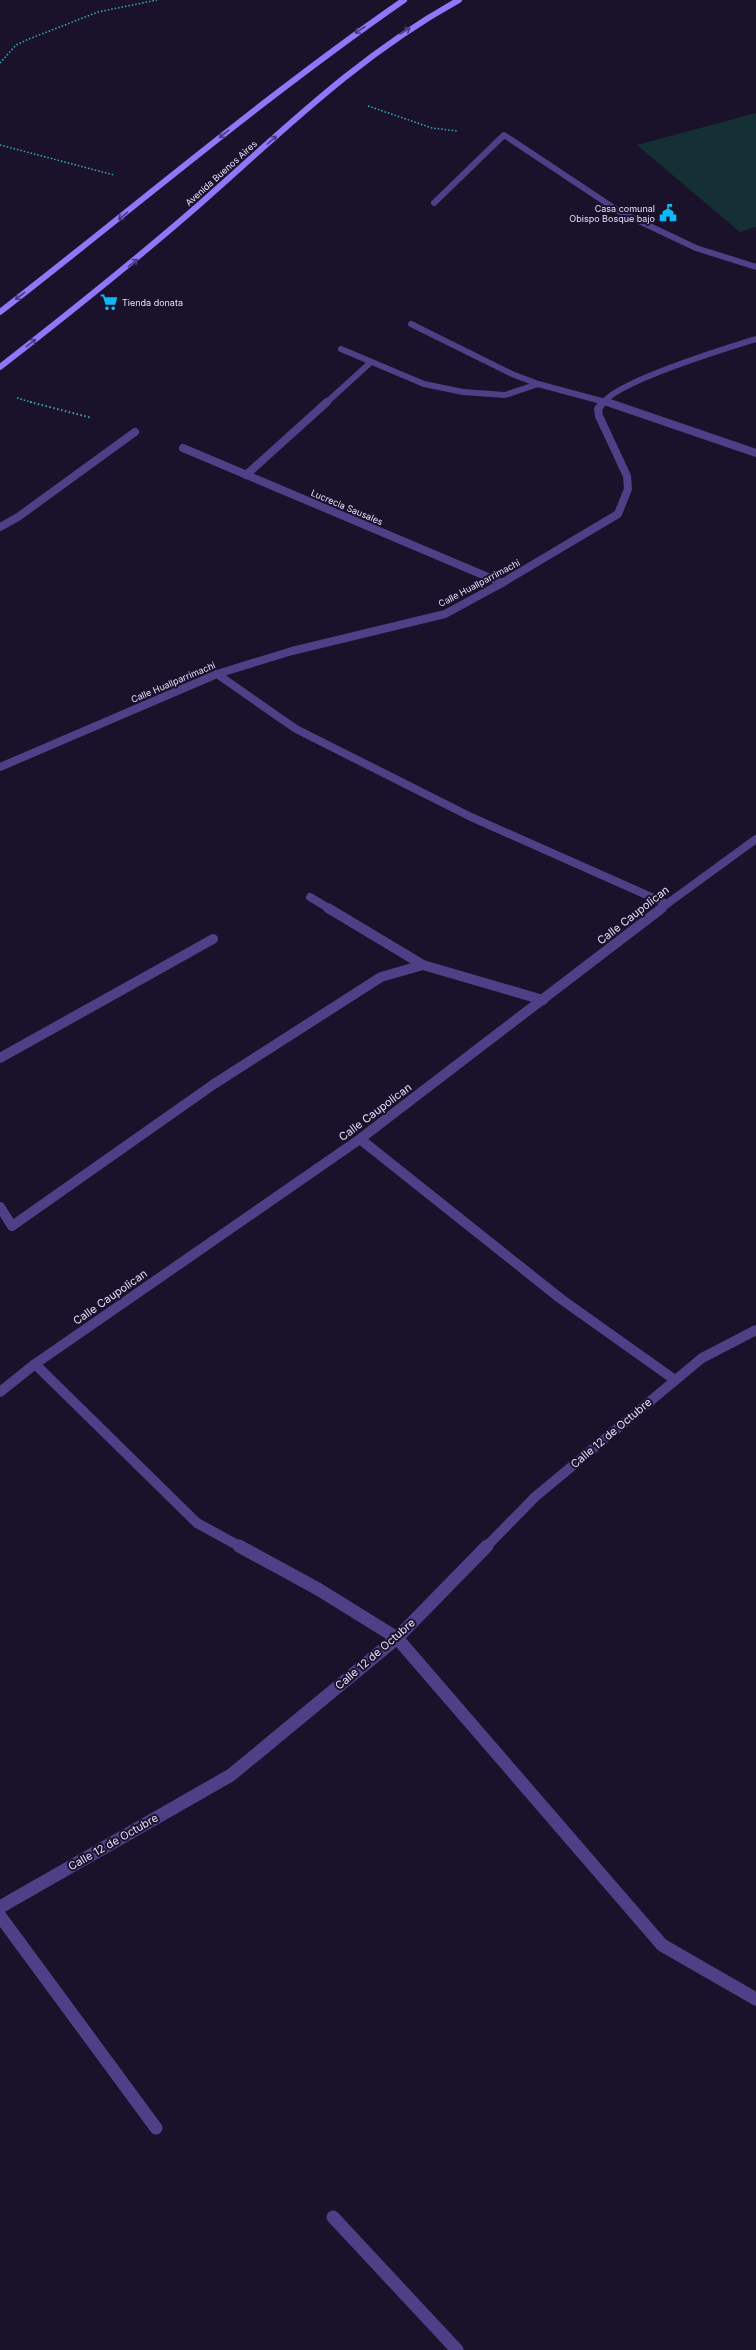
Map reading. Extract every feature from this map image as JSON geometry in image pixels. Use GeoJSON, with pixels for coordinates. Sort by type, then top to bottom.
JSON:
{"type":"FeatureCollection","features":[{"type":"Feature","properties":{"kind":"main road"},"geometry":{"type":"LineString","coordinates":[[0,312],[159,187],[288,82],[404,0]]}},
{"type":"Feature","properties":{"kind":"main road","name":"Avenida Buenos Aires"},"geometry":{"type":"LineString","coordinates":[[0,367],[138,259],[326,92],[384,44],[459,0]]}},
{"type":"Feature","properties":{"kind":"street"},"geometry":{"type":"LineString","coordinates":[[434,203],[504,135],[620,212],[696,248],[756,267]]}},
{"type":"Feature","properties":{"kind":"street"},"geometry":{"type":"LineString","coordinates":[[411,324],[512,374],[538,384],[602,400],[756,453]]}},
{"type":"Feature","properties":{"kind":"street"},"geometry":{"type":"LineString","coordinates":[[602,400],[626,387],[664,371],[756,339]]}},
{"type":"Feature","properties":{"kind":"street"},"geometry":{"type":"LineString","coordinates":[[341,349],[424,384],[463,392],[506,395],[538,384]]}},
{"type":"Feature","properties":{"kind":"street"},"geometry":{"type":"LineString","coordinates":[[246,475],[371,362]]}},
{"type":"Feature","properties":{"kind":"street","name":"Calle Huallparrimachi"},"geometry":{"type":"LineString","coordinates":[[0,767],[217,674],[292,651],[445,614],[502,583],[618,514],[628,485],[618,452],[601,420],[598,409],[602,400]]}},
{"type":"Feature","properties":{"kind":"street"},"geometry":{"type":"LineString","coordinates":[[0,527],[18,517],[135,432]]}},
{"type":"Feature","properties":{"kind":"street","name":"Lucrecia Sausales"},"geometry":{"type":"LineString","coordinates":[[183,448],[502,583]]}},
{"type":"Feature","properties":{"kind":"street"},"geometry":{"type":"LineString","coordinates":[[217,674],[296,729],[471,817],[667,904]]}},
{"type":"Feature","properties":{"kind":"street","name":"Calle Caupolican"},"geometry":{"type":"LineString","coordinates":[[0,1392],[35,1364],[360,1139],[667,904],[756,838]]}},
{"type":"Feature","properties":{"kind":"street"},"geometry":{"type":"LineString","coordinates":[[310,896],[423,965],[543,1000]]}},
{"type":"Feature","properties":{"kind":"street"},"geometry":{"type":"LineString","coordinates":[[0,1058],[213,939]]}},
{"type":"Feature","properties":{"kind":"street"},"geometry":{"type":"LineString","coordinates":[[0,1207],[12,1226],[214,1084],[381,977],[423,965]]}},
{"type":"Feature","properties":{"kind":"street"},"geometry":{"type":"LineString","coordinates":[[360,1139],[560,1299],[675,1380]]}},
{"type":"Feature","properties":{"kind":"street","name":"Calle 12 de Octubre"},"geometry":{"type":"LineString","coordinates":[[0,1907],[231,1775],[397,1638],[534,1497],[702,1358],[756,1330]]}},
{"type":"Feature","properties":{"kind":"street"},"geometry":{"type":"LineString","coordinates":[[35,1364],[197,1523],[318,1589],[397,1638],[662,1945],[756,1999]]}},
{"type":"Feature","properties":{"kind":"street"},"geometry":{"type":"LineString","coordinates":[[0,1916],[156,2128]]}},
{"type":"Feature","properties":{"kind":"street"},"geometry":{"type":"LineString","coordinates":[[333,2217],[457,2350]]}},
{"type":"Feature","properties":{"kind":"path"},"geometry":{"type":"LineString","coordinates":[[0,63],[16,45],[29,39],[98,12],[156,0]]}},
{"type":"Feature","properties":{"kind":"path"},"geometry":{"type":"LineString","coordinates":[[326,92],[432,128],[504,135]]}},
{"type":"Feature","properties":{"kind":"path"},"geometry":{"type":"LineString","coordinates":[[0,145],[159,187]]}},
{"type":"Feature","properties":{"kind":"green space"},"geometry":{"type":"Polygon","coordinates":[[[756,113],[756,227],[740,232],[637,145],[756,113]]]}},
{"type":"Feature","properties":{"kind":"place","name":"Casa comunal Obispo Bosque bajo"},"geometry":{"type":"Point","coordinates":[668,213]}},
{"type":"Feature","properties":{"kind":"place","name":"Tienda donata"},"geometry":{"type":"Point","coordinates":[109,302]}}]}
